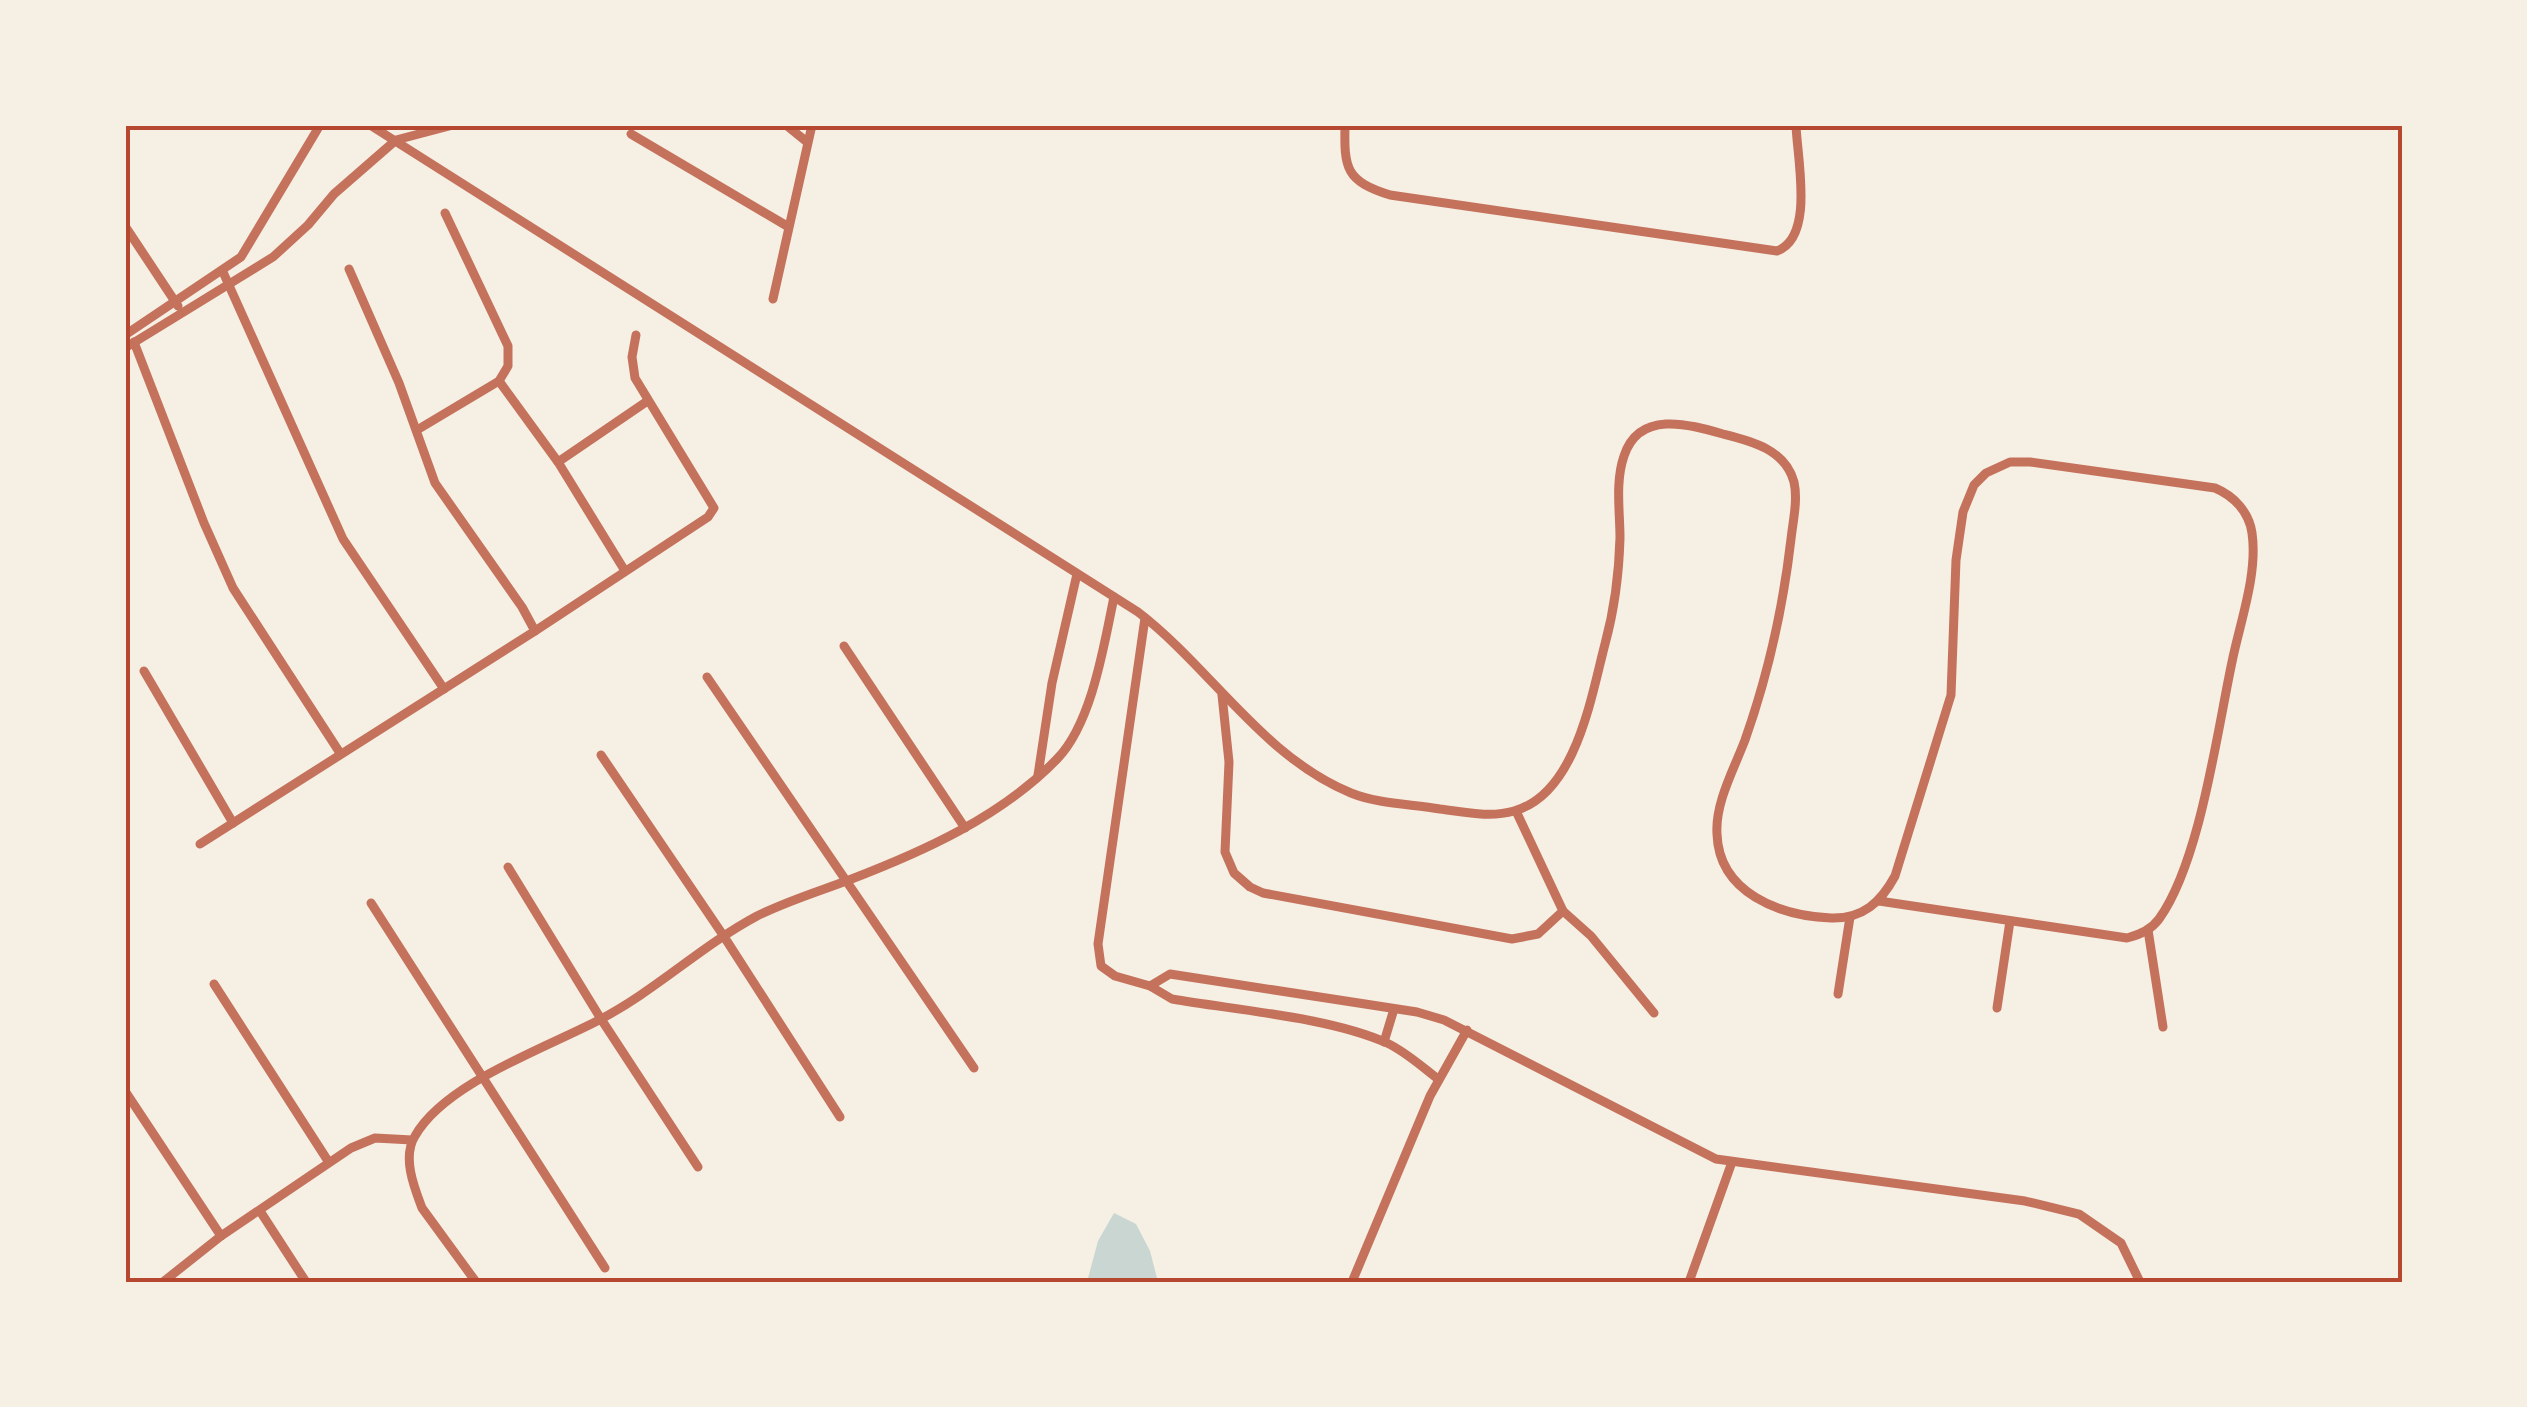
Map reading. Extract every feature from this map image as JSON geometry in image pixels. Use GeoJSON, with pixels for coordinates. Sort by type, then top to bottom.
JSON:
{"type":"FeatureCollection","features":[{"type":"Feature","properties":{"kind":"street"},"geometry":{"type":"LineString","coordinates":[[128,342],[175,300],[241,257],[320,125]]}},
{"type":"Feature","properties":{"kind":"street"},"geometry":{"type":"LineString","coordinates":[[370,125],[1145,618],[1175,642],[1222,696],[1295,758],[1354,794],[1472,814],[1516,811],[1533,801],[1557,780],[1580,734],[1606,638],[1618,574],[1620,473],[1627,448],[1640,432],[1670,422],[1758,443],[1778,457],[1791,473],[1796,504],[1784,597],[1768,665],[1720,810],[1716,836],[1719,853],[1734,880],[1748,894],[1765,903],[1814,916],[1850,917],[1868,910],[1879,901],[1898,867],[1951,695],[1956,560],[1968,499],[1978,479],[2010,462],[2030,462],[2215,488],[2234,498],[2252,529],[2250,574],[2202,809],[2173,892],[2158,920],[2148,930],[2127,938],[1879,901]]}},
{"type":"Feature","properties":{"kind":"street"},"geometry":{"type":"LineString","coordinates":[[128,342],[230,285],[290,243],[334,194],[396,140],[452,125]]}},
{"type":"Feature","properties":{"kind":"street"},"geometry":{"type":"LineString","coordinates":[[786,125],[807,142]]}},
{"type":"Feature","properties":{"kind":"street"},"geometry":{"type":"LineString","coordinates":[[773,299],[812,125]]}},
{"type":"Feature","properties":{"kind":"street"},"geometry":{"type":"LineString","coordinates":[[1345,125],[1344,155],[1350,174],[1360,184],[1390,195],[1777,251],[1793,241],[1801,219],[1796,125]]}},
{"type":"Feature","properties":{"kind":"street"},"geometry":{"type":"LineString","coordinates":[[631,134],[787,226]]}},
{"type":"Feature","properties":{"kind":"street"},"geometry":{"type":"LineString","coordinates":[[417,430],[499,381],[508,366],[508,346],[446,213]]}},
{"type":"Feature","properties":{"kind":"street"},"geometry":{"type":"LineString","coordinates":[[125,226],[182,312]]}},
{"type":"Feature","properties":{"kind":"street"},"geometry":{"type":"LineString","coordinates":[[349,269],[436,483],[522,607],[534,631]]}},
{"type":"Feature","properties":{"kind":"street"},"geometry":{"type":"LineString","coordinates":[[223,272],[343,540],[444,688]]}},
{"type":"Feature","properties":{"kind":"street"},"geometry":{"type":"LineString","coordinates":[[200,844],[708,517],[714,508],[646,402],[632,368],[636,336]]}},
{"type":"Feature","properties":{"kind":"street"},"geometry":{"type":"LineString","coordinates":[[128,342],[233,588],[340,753]]}},
{"type":"Feature","properties":{"kind":"street"},"geometry":{"type":"LineString","coordinates":[[499,381],[558,462],[625,572]]}},
{"type":"Feature","properties":{"kind":"street"},"geometry":{"type":"LineString","coordinates":[[558,462],[646,402]]}},
{"type":"Feature","properties":{"kind":"street"},"geometry":{"type":"LineString","coordinates":[[1038,778],[1052,683],[1077,574]]}},
{"type":"Feature","properties":{"kind":"street"},"geometry":{"type":"LineString","coordinates":[[476,1282],[422,1208],[410,1168],[412,1140],[424,1123],[482,1079],[601,1020],[723,935],[784,903],[846,881],[965,828],[1038,778],[1061,755],[1093,694],[1114,597]]}},
{"type":"Feature","properties":{"kind":"street"},"geometry":{"type":"LineString","coordinates":[[1145,618],[1098,958],[1108,972],[1150,986],[1172,999],[1337,1027],[1384,1042],[1438,1079]]}},
{"type":"Feature","properties":{"kind":"street"},"geometry":{"type":"LineString","coordinates":[[844,646],[965,828]]}},
{"type":"Feature","properties":{"kind":"street"},"geometry":{"type":"LineString","coordinates":[[144,670],[233,822]]}},
{"type":"Feature","properties":{"kind":"street"},"geometry":{"type":"LineString","coordinates":[[707,677],[974,1068]]}},
{"type":"Feature","properties":{"kind":"street"},"geometry":{"type":"LineString","coordinates":[[1222,696],[1229,762],[1225,852],[1234,873],[1250,887],[1278,897],[1512,939],[1538,934],[1563,911]]}},
{"type":"Feature","properties":{"kind":"street"},"geometry":{"type":"LineString","coordinates":[[601,755],[840,1117]]}},
{"type":"Feature","properties":{"kind":"street"},"geometry":{"type":"LineString","coordinates":[[1516,811],[1563,911],[1590,936],[1654,1013]]}},
{"type":"Feature","properties":{"kind":"street"},"geometry":{"type":"LineString","coordinates":[[508,867],[601,1020],[698,1167]]}},
{"type":"Feature","properties":{"kind":"street"},"geometry":{"type":"LineString","coordinates":[[372,903],[605,1268]]}},
{"type":"Feature","properties":{"kind":"street"},"geometry":{"type":"LineString","coordinates":[[1838,994],[1850,917]]}},
{"type":"Feature","properties":{"kind":"street"},"geometry":{"type":"LineString","coordinates":[[1997,1008],[2010,921]]}},
{"type":"Feature","properties":{"kind":"street"},"geometry":{"type":"LineString","coordinates":[[2148,930],[2162,1027]]}},
{"type":"Feature","properties":{"kind":"street"},"geometry":{"type":"LineString","coordinates":[[1150,986],[1170,974],[1394,1008],[1444,1020],[1716,1158],[2054,1206],[2079,1214],[2108,1231],[2131,1258],[2140,1282]]}},
{"type":"Feature","properties":{"kind":"street"},"geometry":{"type":"LineString","coordinates":[[214,984],[328,1161]]}},
{"type":"Feature","properties":{"kind":"street"},"geometry":{"type":"LineString","coordinates":[[1384,1042],[1394,1008]]}},
{"type":"Feature","properties":{"kind":"street"},"geometry":{"type":"LineString","coordinates":[[1352,1282],[1438,1079],[1468,1030]]}},
{"type":"Feature","properties":{"kind":"street"},"geometry":{"type":"LineString","coordinates":[[125,1090],[221,1236]]}},
{"type":"Feature","properties":{"kind":"street"},"geometry":{"type":"LineString","coordinates":[[163,1282],[328,1161],[364,1141],[393,1137],[412,1140]]}},
{"type":"Feature","properties":{"kind":"street"},"geometry":{"type":"LineString","coordinates":[[1689,1282],[1732,1162]]}},
{"type":"Feature","properties":{"kind":"street"},"geometry":{"type":"LineString","coordinates":[[260,1210],[306,1282]]}},
{"type":"Feature","properties":{"kind":"shaded area"},"geometry":{"type":"Polygon","coordinates":[[[1114,1213],[1136,1224],[1150,1251],[1158,1282],[1087,1282],[1098,1241],[1114,1213]]]}}]}
